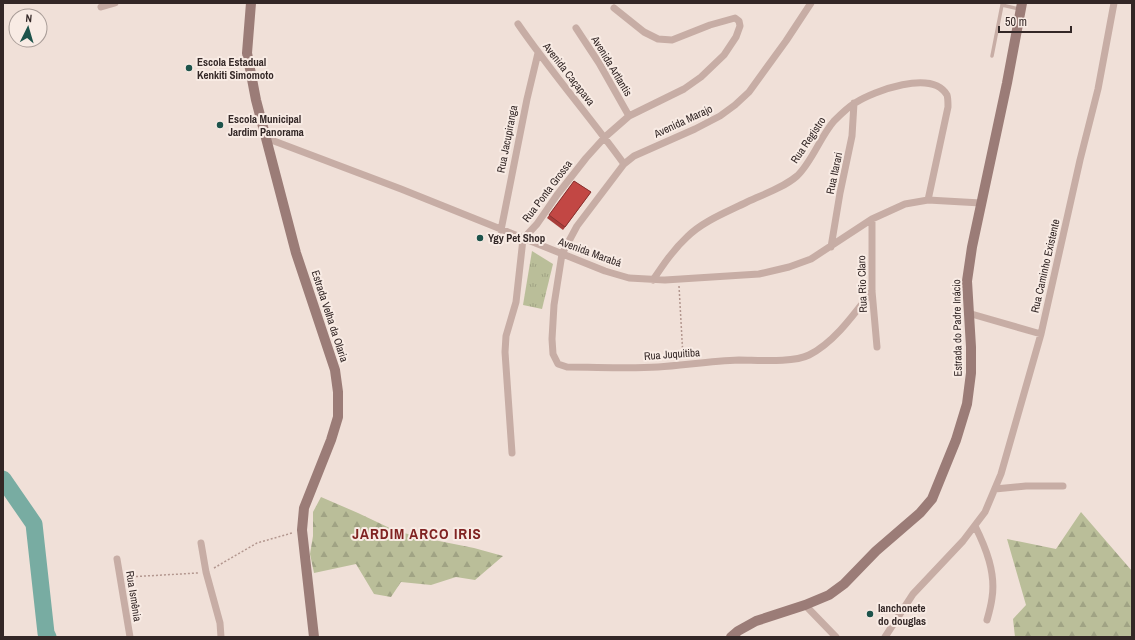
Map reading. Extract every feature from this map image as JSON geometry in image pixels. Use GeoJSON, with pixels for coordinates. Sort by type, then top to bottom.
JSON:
{"type":"FeatureCollection","features":[{"type":"Feature","properties":{"kind":"street"},"geometry":{"type":"LineString","coordinates":[[101,7],[115,3]]}},
{"type":"Feature","properties":{"kind":"street","name":"Estrada Velha da Olaria"},"geometry":{"type":"LineString","coordinates":[[251,3],[247,53],[256,100],[296,253],[335,370],[338,392],[338,416],[331,440],[304,508],[302,530],[314,637]]}},
{"type":"Feature","properties":{"kind":"street","name":"Avenida Marajo"},"geometry":{"type":"LineString","coordinates":[[562,254],[577,226],[624,164],[634,156],[695,129],[720,116],[735,105],[749,92],[786,41],[811,3]]}},
{"type":"Feature","properties":{"kind":"street","name":"Rua Caminho Existente"},"geometry":{"type":"LineString","coordinates":[[885,637],[913,594],[985,512],[1001,474],[1041,334],[1080,160],[1098,89],[1114,3]]}},
{"type":"Feature","properties":{"kind":"street","name":"Estrada do Padre Inácio"},"geometry":{"type":"LineString","coordinates":[[731,637],[738,631],[756,621],[805,605],[829,595],[844,584],[876,551],[920,513],[932,499],[956,440],[967,404],[971,373],[971,346],[967,281],[972,247],[1007,83],[1021,6]]}},
{"type":"Feature","properties":{"kind":"street","name":"Rua Ponta Grossa"},"geometry":{"type":"LineString","coordinates":[[512,453],[505,352],[506,336],[516,302],[523,239],[537,224],[557,195],[586,158],[605,137],[629,116],[684,89],[701,77],[724,55],[736,37],[740,26],[739,21],[735,18],[710,25],[672,40],[658,39],[644,32],[614,8]]}},
{"type":"Feature","properties":{"kind":"street","name":"Avenida Caçapava"},"geometry":{"type":"LineString","coordinates":[[518,24],[538,53],[605,137],[624,164]]}},
{"type":"Feature","properties":{"kind":"street","name":"Avenida Artlantis"},"geometry":{"type":"LineString","coordinates":[[576,28],[629,116]]}},
{"type":"Feature","properties":{"kind":"street","name":"Rua Jacupiranga"},"geometry":{"type":"LineString","coordinates":[[501,230],[527,99],[538,53]]}},
{"type":"Feature","properties":{"kind":"street","name":"Rua Registro"},"geometry":{"type":"LineString","coordinates":[[653,280],[672,253],[688,236],[705,223],[784,186],[798,175],[810,160],[820,141],[834,121],[854,103],[875,93],[909,83],[926,83],[939,87],[947,96],[948,107],[928,200]]}},
{"type":"Feature","properties":{"kind":"street","name":"Rua Itarari"},"geometry":{"type":"LineString","coordinates":[[831,247],[852,136],[854,103]]}},
{"type":"Feature","properties":{"kind":"street","name":"Avenida Marabá"},"geometry":{"type":"LineString","coordinates":[[266,138],[401,189],[605,272],[629,278],[653,280],[759,274],[789,267],[811,259],[872,219],[906,204],[928,200],[981,203]]}},
{"type":"Feature","properties":{"kind":"street","name":"Rua Rio Claro"},"geometry":{"type":"LineString","coordinates":[[872,219],[872,291],[876,347]]}},
{"type":"Feature","properties":{"kind":"street","name":"Rua Juquitiba"},"geometry":{"type":"LineString","coordinates":[[562,254],[554,305],[552,339],[553,354],[558,364],[567,366],[657,367],[738,360],[792,359],[807,356],[818,350],[836,333],[854,314],[872,291]]}},
{"type":"Feature","properties":{"kind":"street"},"geometry":{"type":"LineString","coordinates":[[968,313],[1041,334]]}},
{"type":"Feature","properties":{"kind":"street"},"geometry":{"type":"LineString","coordinates":[[995,489],[1026,486],[1063,486]]}},
{"type":"Feature","properties":{"kind":"street"},"geometry":{"type":"LineString","coordinates":[[974,526],[986,551],[993,581],[992,598],[987,620]]}},
{"type":"Feature","properties":{"kind":"street"},"geometry":{"type":"LineString","coordinates":[[201,543],[206,572],[220,623],[221,637]]}},
{"type":"Feature","properties":{"kind":"street","name":"Rua Ismênia"},"geometry":{"type":"LineString","coordinates":[[117,559],[130,637]]}},
{"type":"Feature","properties":{"kind":"street"},"geometry":{"type":"LineString","coordinates":[[805,605],[836,637]]}},
{"type":"Feature","properties":{"kind":"lane"},"geometry":{"type":"LineString","coordinates":[[992,56],[1002,4],[1021,6]]}},
{"type":"Feature","properties":{"kind":"path"},"geometry":{"type":"LineString","coordinates":[[679,279],[683,364]]}},
{"type":"Feature","properties":{"kind":"path"},"geometry":{"type":"LineString","coordinates":[[120,578],[206,572],[257,543],[302,530]]}},
{"type":"Feature","properties":{"kind":"green space"},"geometry":{"type":"Polygon","coordinates":[[[532,251],[553,264],[542,309],[523,305],[532,251]]]}},
{"type":"Feature","properties":{"kind":"green space"},"geometry":{"type":"Polygon","coordinates":[[[321,497],[396,531],[503,556],[475,580],[456,577],[431,585],[401,582],[391,597],[374,594],[356,564],[314,573],[310,554],[313,536],[313,512],[321,497]]]}},
{"type":"Feature","properties":{"kind":"green space"},"geometry":{"type":"Polygon","coordinates":[[[1081,512],[1132,571],[1132,637],[1015,637],[1013,619],[1026,605],[1007,539],[1056,549],[1081,512]]]}},
{"type":"Feature","properties":{"kind":"building"},"geometry":{"type":"Polygon","coordinates":[[[574,181],[591,192],[565,227],[549,215],[574,181]]]}},
{"type":"Feature","properties":{"kind":"waterway"},"geometry":{"type":"LineString","coordinates":[[3,479],[34,524],[46,633],[48,637]]}},
{"type":"Feature","properties":{"kind":"place","name":"Escola Estadual Kenkiti Simomoto"},"geometry":{"type":"Point","coordinates":[189,68]}},
{"type":"Feature","properties":{"kind":"place","name":"Escola Municipal Jardim Panorama"},"geometry":{"type":"Point","coordinates":[220,125]}},
{"type":"Feature","properties":{"kind":"place","name":"Ygy Pet Shop"},"geometry":{"type":"Point","coordinates":[480,238]}},
{"type":"Feature","properties":{"kind":"place","name":"lanchonete do douglas"},"geometry":{"type":"Point","coordinates":[870,614]}},
{"type":"Feature","properties":{"kind":"district","name":"JARDIM ARCO IRIS"},"geometry":{"type":"Point","coordinates":[417,533]}}]}
